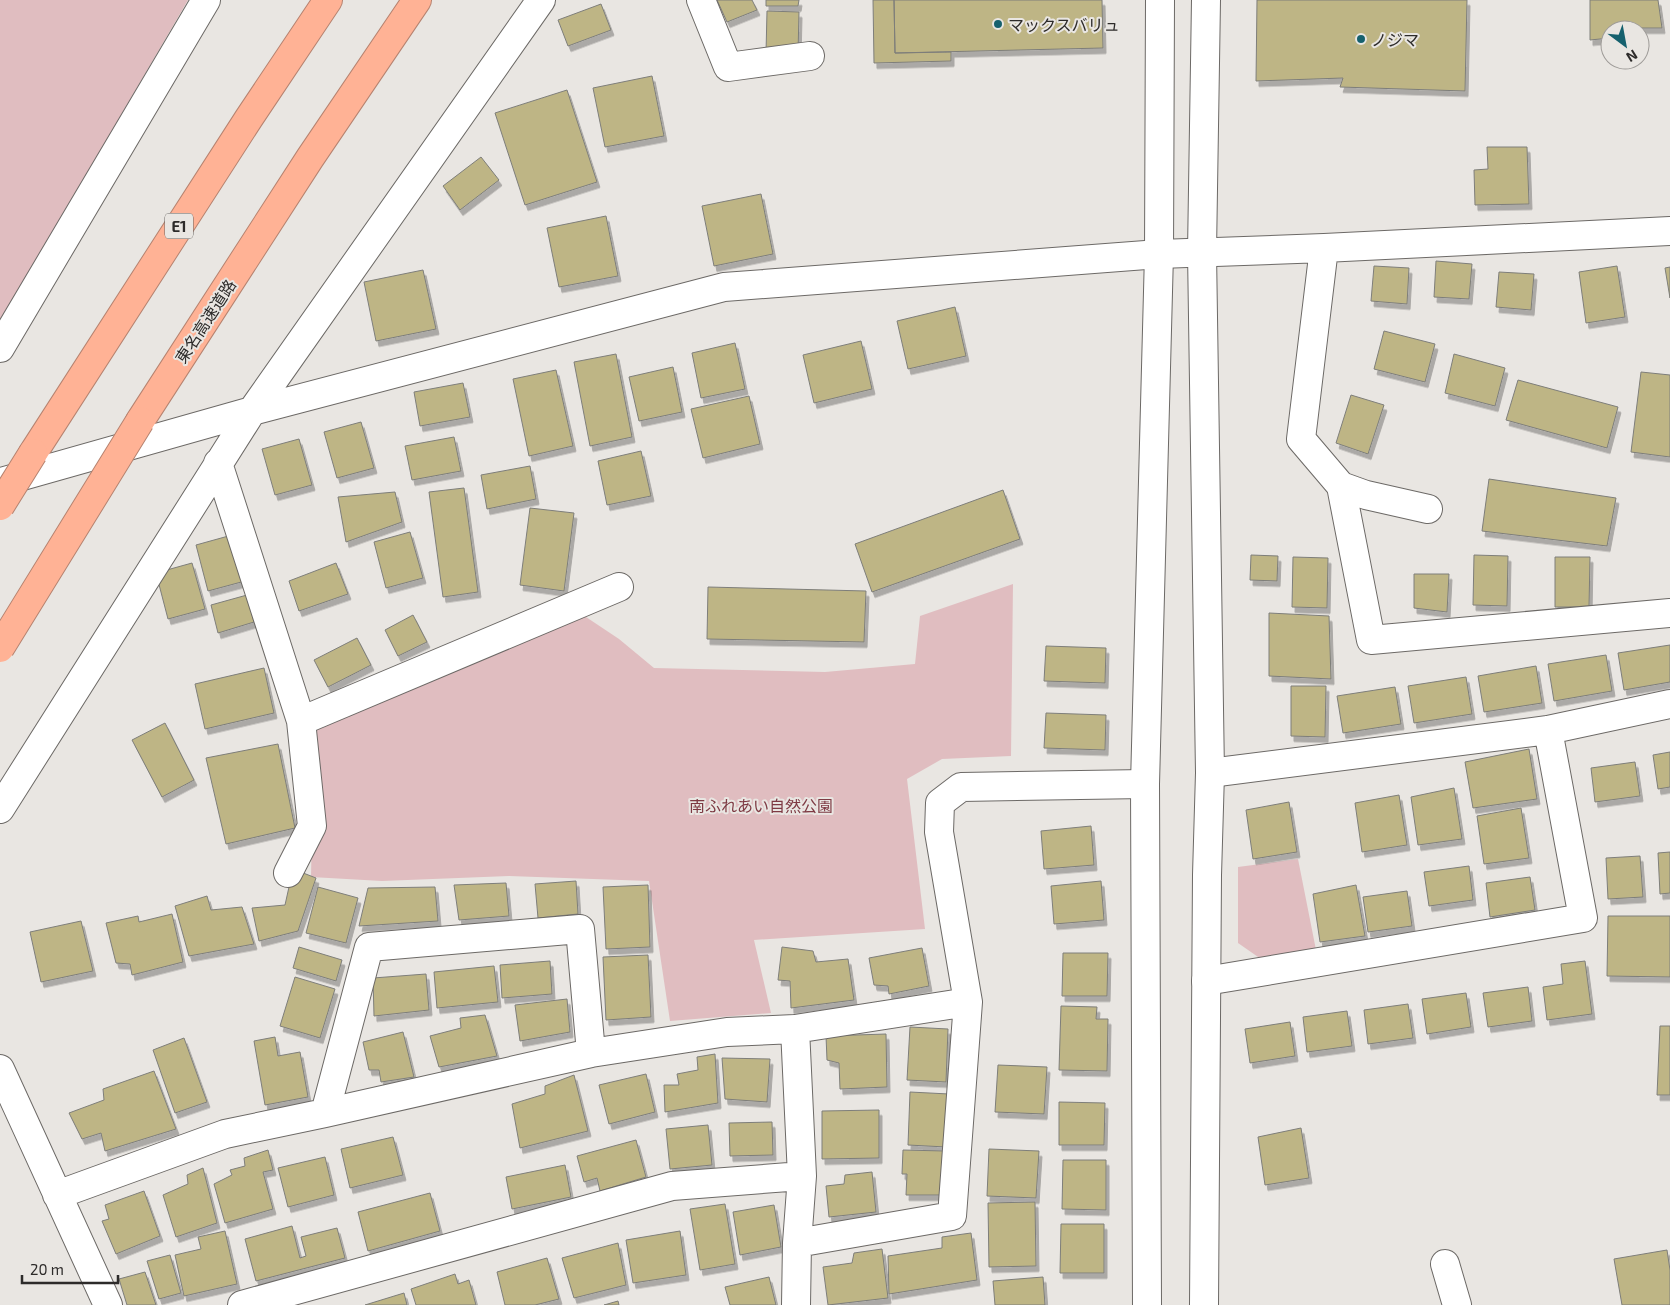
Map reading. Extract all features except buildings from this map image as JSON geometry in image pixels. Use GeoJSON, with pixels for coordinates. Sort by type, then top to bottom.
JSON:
{"type":"FeatureCollection","features":[{"type":"Feature","properties":{"kind":"highway","name":"E1"},"geometry":{"type":"LineString","coordinates":[[0,506],[249,118],[328,0]]}},
{"type":"Feature","properties":{"kind":"highway","name":"東名高速道路"},"geometry":{"type":"LineString","coordinates":[[0,648],[140,421],[310,158],[417,0]]}},
{"type":"Feature","properties":{"kind":"street"},"geometry":{"type":"LineString","coordinates":[[0,348],[206,0]]}},
{"type":"Feature","properties":{"kind":"street"},"geometry":{"type":"LineString","coordinates":[[0,809],[252,411],[541,0]]}},
{"type":"Feature","properties":{"kind":"street"},"geometry":{"type":"LineString","coordinates":[[701,0],[728,67],[810,56]]}},
{"type":"Feature","properties":{"kind":"street"},"geometry":{"type":"LineString","coordinates":[[1147,1305],[1145,784],[1160,254],[1160,0]]}},
{"type":"Feature","properties":{"kind":"street"},"geometry":{"type":"LineString","coordinates":[[1204,1305],[1206,981],[1210,773],[1202,252],[1206,0]]}},
{"type":"Feature","properties":{"kind":"street"},"geometry":{"type":"LineString","coordinates":[[0,482],[252,411],[724,287],[1160,254],[1670,231]]}},
{"type":"Feature","properties":{"kind":"street"},"geometry":{"type":"LineString","coordinates":[[1324,248],[1301,439],[1341,486],[1371,640],[1670,613]]}},
{"type":"Feature","properties":{"kind":"street"},"geometry":{"type":"LineString","coordinates":[[218,463],[301,721],[312,826],[288,873]]}},
{"type":"Feature","properties":{"kind":"street"},"geometry":{"type":"LineString","coordinates":[[1341,486],[1366,495],[1428,508]]}},
{"type":"Feature","properties":{"kind":"street"},"geometry":{"type":"LineString","coordinates":[[301,721],[619,587]]}},
{"type":"Feature","properties":{"kind":"street"},"geometry":{"type":"LineString","coordinates":[[1210,773],[1548,730],[1670,704]]}},
{"type":"Feature","properties":{"kind":"street"},"geometry":{"type":"LineString","coordinates":[[1206,981],[1583,918],[1548,730]]}},
{"type":"Feature","properties":{"kind":"street"},"geometry":{"type":"LineString","coordinates":[[797,1243],[952,1216],[968,1002],[939,832],[940,803],[961,786],[1145,784]]}},
{"type":"Feature","properties":{"kind":"street"},"geometry":{"type":"LineString","coordinates":[[325,1113],[369,947],[580,929],[591,1053]]}},
{"type":"Feature","properties":{"kind":"street"},"geometry":{"type":"LineString","coordinates":[[57,1195],[225,1134],[591,1053],[727,1032],[795,1029],[968,1002]]}},
{"type":"Feature","properties":{"kind":"street"},"geometry":{"type":"LineString","coordinates":[[795,1029],[802,1176],[797,1243],[796,1305]]}},
{"type":"Feature","properties":{"kind":"street"},"geometry":{"type":"LineString","coordinates":[[0,1069],[108,1305]]}},
{"type":"Feature","properties":{"kind":"street"},"geometry":{"type":"LineString","coordinates":[[242,1305],[672,1186],[802,1176]]}},
{"type":"Feature","properties":{"kind":"street"},"geometry":{"type":"LineString","coordinates":[[1445,1264],[1457,1305]]}},
{"type":"Feature","properties":{"kind":"green space"},"geometry":{"type":"Polygon","coordinates":[[[0,0],[188,0],[0,323],[0,0]]]}},
{"type":"Feature","properties":{"kind":"green space","name":"南ふれあい自然公園"},"geometry":{"type":"Polygon","coordinates":[[[1013,584],[1011,756],[942,759],[907,779],[925,929],[754,940],[771,1013],[670,1021],[649,881],[509,876],[382,881],[311,877],[312,826],[301,721],[571,607],[619,639],[654,668],[825,672],[915,664],[920,616],[1013,584]]]}},
{"type":"Feature","properties":{"kind":"green space"},"geometry":{"type":"Polygon","coordinates":[[[1298,859],[1316,950],[1261,959],[1238,943],[1238,867],[1298,859]]]}},
{"type":"Feature","properties":{"kind":"place","name":"マックスバリュ"},"geometry":{"type":"Point","coordinates":[998,24]}},
{"type":"Feature","properties":{"kind":"place","name":"ノジマ"},"geometry":{"type":"Point","coordinates":[1361,39]}}]}
